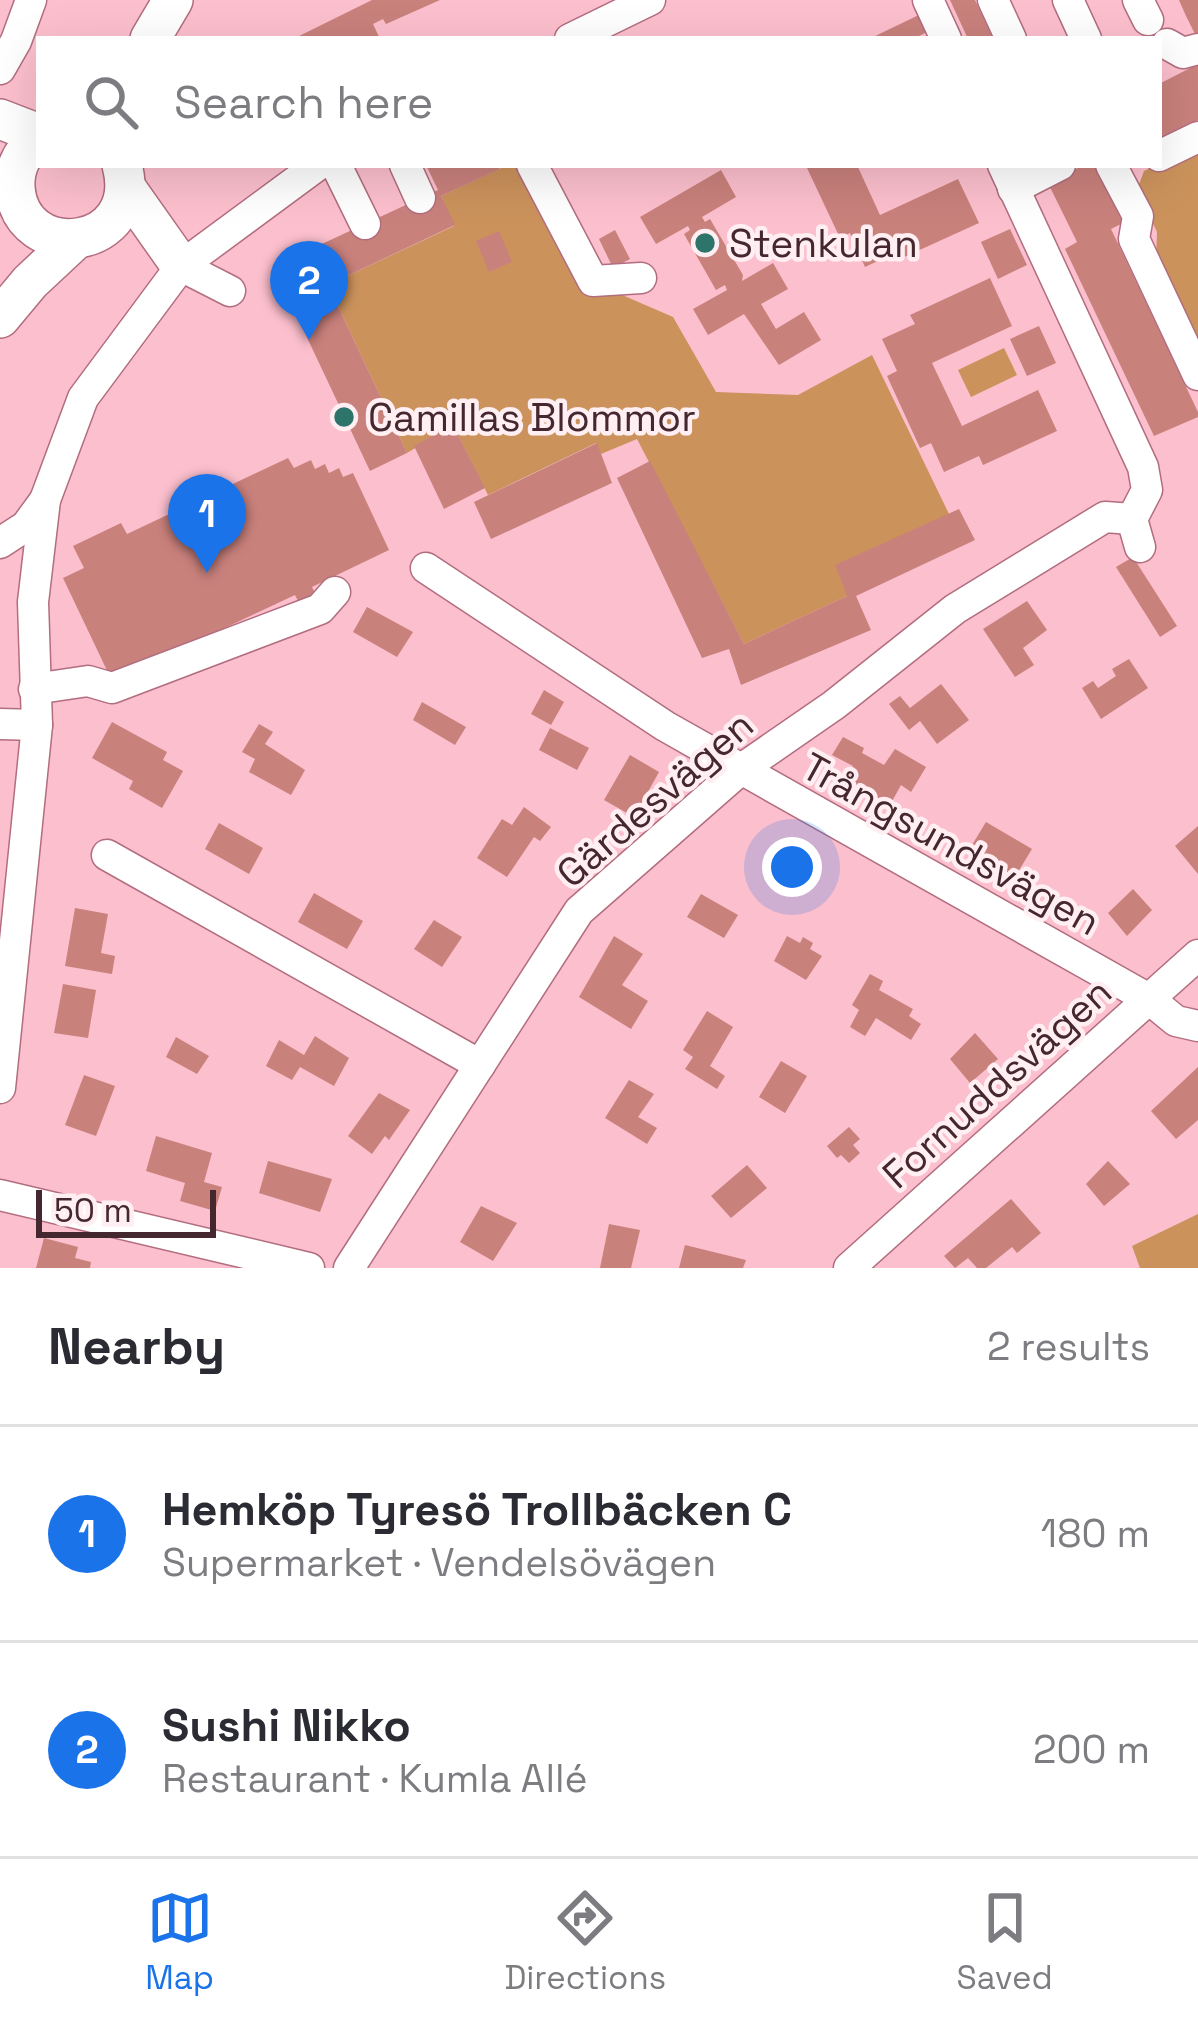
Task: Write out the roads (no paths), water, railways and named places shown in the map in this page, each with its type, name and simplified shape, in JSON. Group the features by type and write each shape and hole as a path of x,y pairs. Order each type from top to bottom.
{"main road":[{"path":"152,36 172,0"},
{"path":"178,36 196,0"},
{"path":"0,119 36,135"},
{"path":"0,241 10,180 21,156 36,139"},
{"path":"128,170 177,260"},
{"path":"0,318 30,282 117,215 128,170"},
{"path":"10,180 21,211 37,229 56,238 85,237 177,260"}],"street":[{"path":"0,69 31,0"},
{"path":"574,29 650,0"},
{"path":"928,0 945,36"},
{"path":"993,0 1010,36"},
{"path":"1068,0 1085,36"},
{"path":"1162,155 1198,137"},
{"path":"0,1088 37,725 33,602 45,500 83,398 177,260 314,168"},
{"path":"337,168 364,224"},
{"path":"406,168 420,198"},
{"path":"534,168 592,281 641,278"},
{"path":"1008,177 1047,168"},
{"path":"1123,169 1138,216 1134,239 1198,375"},
{"name":"Gärdesvägen","path":"349,1268 579,911 740,770 834,705 956,609 1105,517 1136,533 1147,490 1143,467 1008,177"},
{"path":"177,260 230,292"},
{"path":"0,543 26,526 45,500"},
{"name":"Trångsundsvägen","path":"425,568 664,726 1149,999 1176,1021 1198,1026"},
{"path":"34,689 88,681 112,688 320,609 335,592"},
{"path":"0,724 37,725"},
{"path":"107,855 480,1065"},
{"name":"Fornuddsvägen","path":"848,1268 1198,956"},
{"path":"0,1195 309,1268"}],"place":[{"name":"Stenkulan","path":"705,243"},
{"name":"Sushi Nikko","path":"309,340"},
{"name":"Camillas Blommor","path":"344,417"},
{"name":"Hemköp Tyresö Trollbäcken C","path":"207,573"}]}
